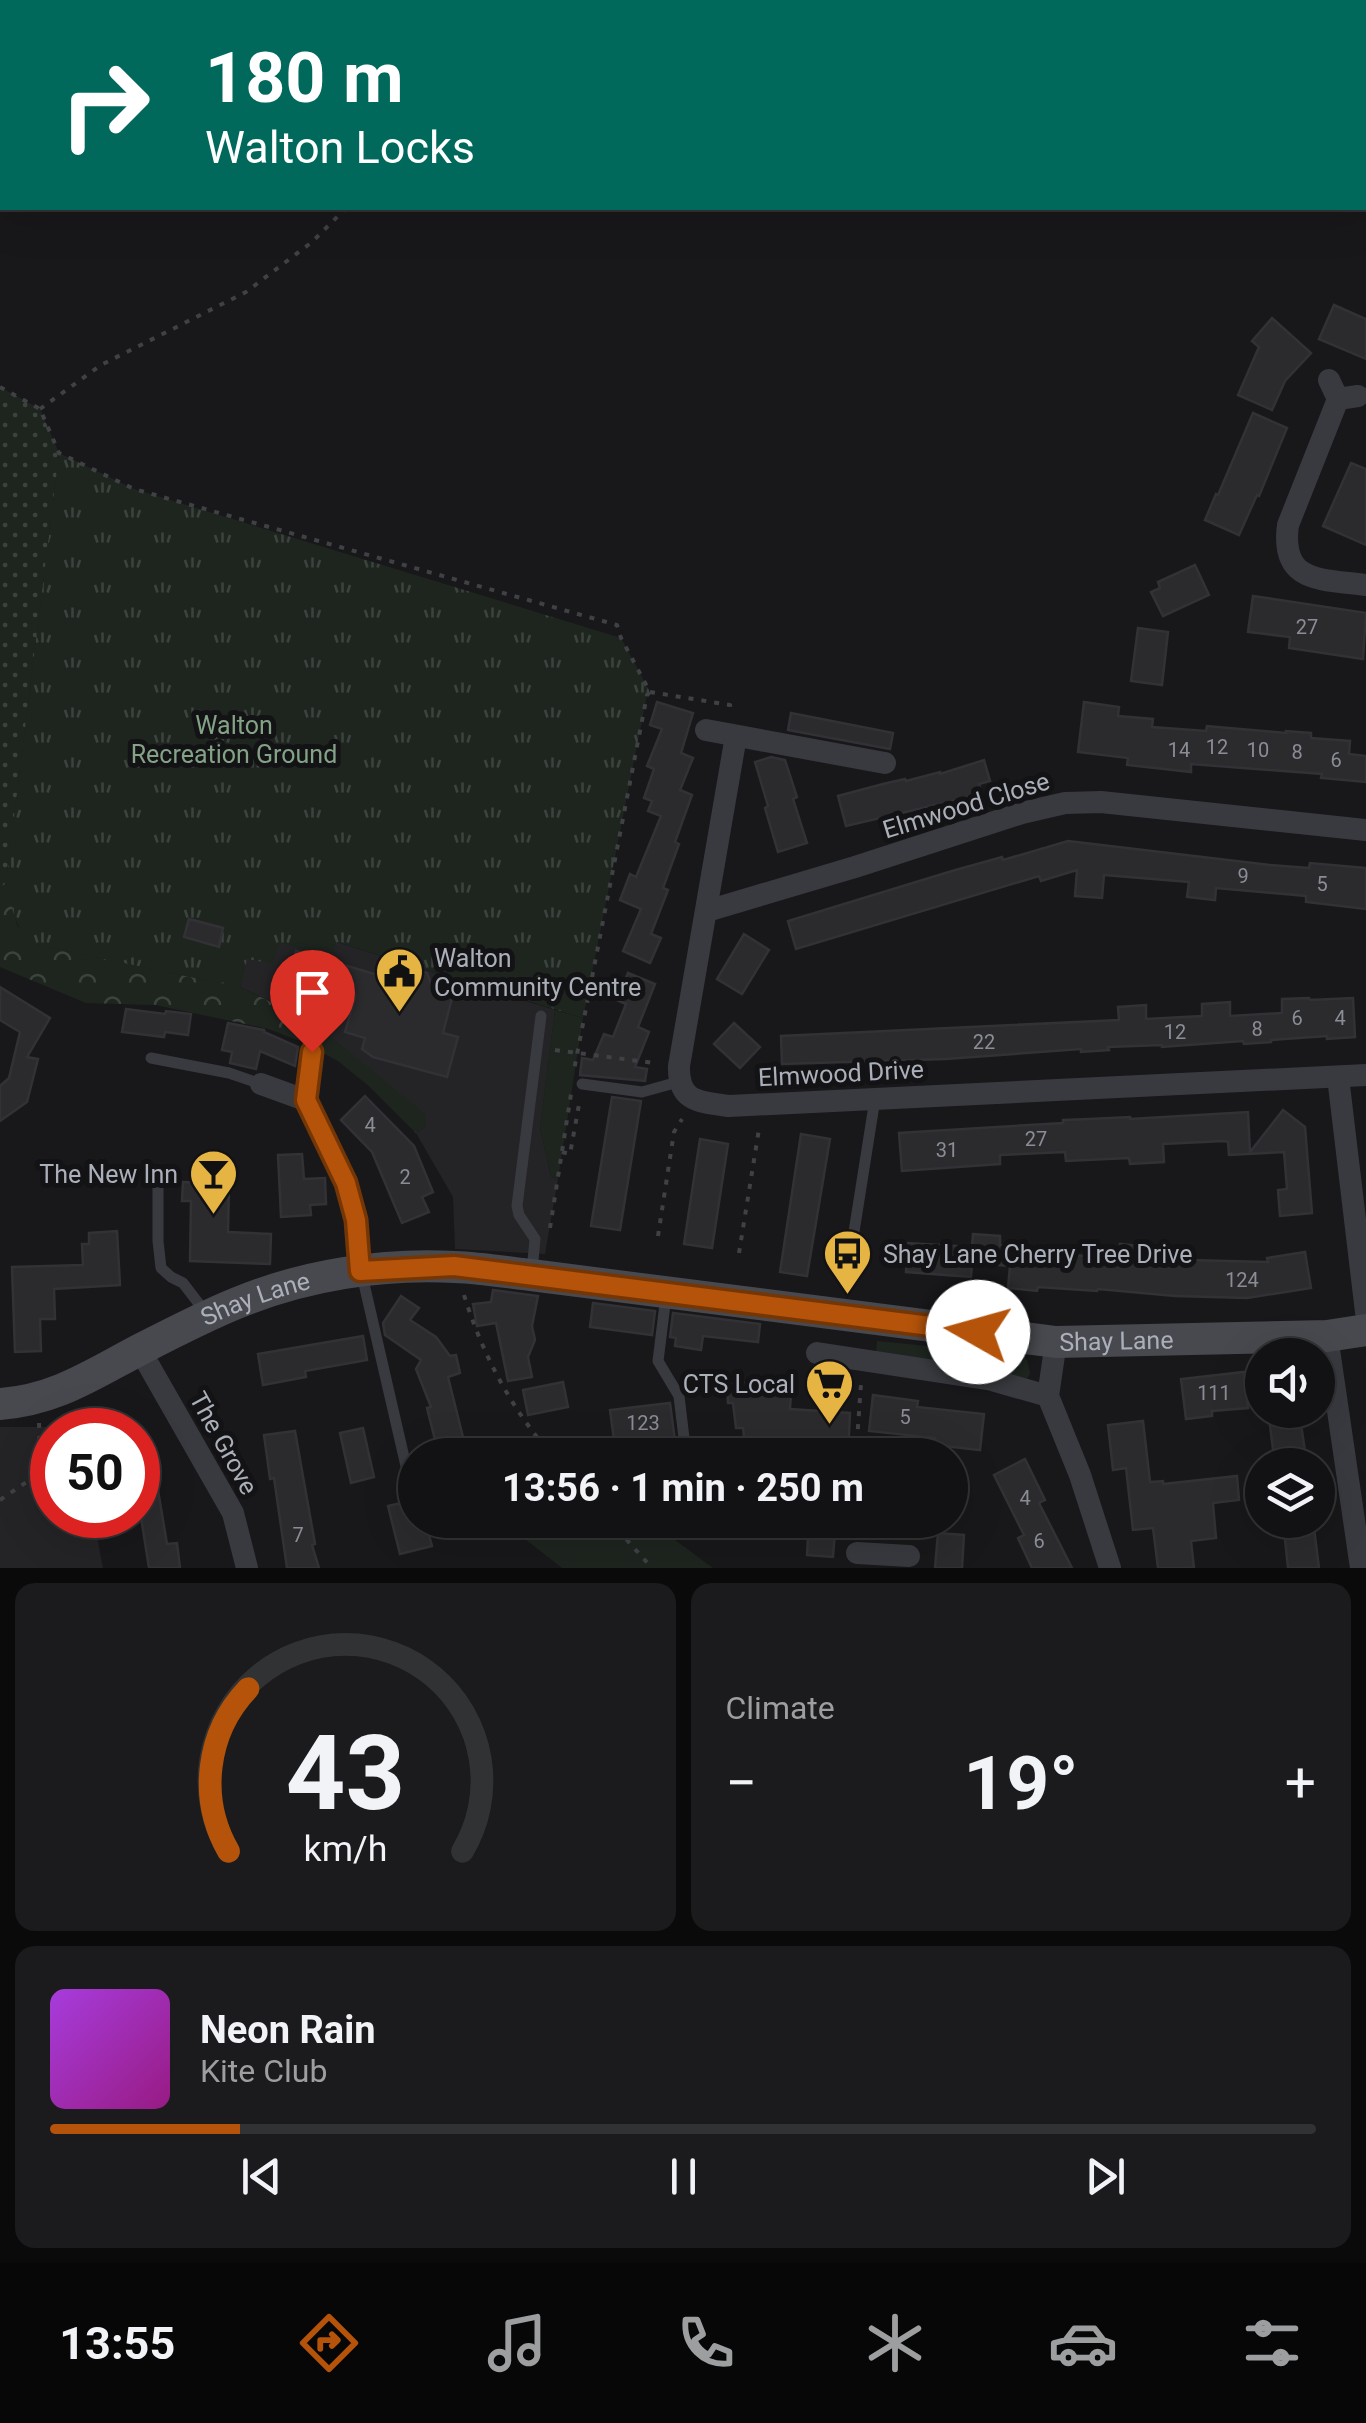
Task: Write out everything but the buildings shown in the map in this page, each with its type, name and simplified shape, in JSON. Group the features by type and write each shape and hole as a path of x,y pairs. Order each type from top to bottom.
{"main road":[{"name":"Shay Lane","path":"0,1404 71,1388 236,1303 282,1287 360,1271 454,1266 1056,1342 1327,1336 1366,1330"}],"street":[{"path":"1342,392 1288,525 1285,545 1298,571 1366,585"},
{"path":"706,730 885,764"},
{"path":"696,1100 682,1089 679,1074 736,736"},
{"name":"Elmwood Close","path":"707,911 1065,803 1100,802 1366,830"},
{"path":"312,1052 306,1100 346,1183 356,1220 360,1271"},
{"name":"Elmwood Drive","path":"696,1100 729,1106 1366,1075"},
{"path":"1338,1077 1366,1312"},
{"path":"261,1084 306,1100"},
{"path":"1327,1336 1361,1568"},
{"path":"1056,1342 1048,1396 1080,1475 1110,1568"},
{"name":"The Grove","path":"140,1350 233,1512 247,1568"},
{"path":"817,1353 988,1379 1048,1396"},
{"path":"873,1559 909,1556"}],"lane":[{"path":"536,1276 535,1239 516,1206 541,1016"},
{"path":"152,1058 229,1072 261,1084"},
{"path":"578,1079 642,1092 679,1074"},
{"path":"853,1238 875,1099"},
{"path":"158,1185 162,1268 183,1283 209,1317"},
{"path":"360,1271 399,1438"},
{"path":"666,1292 658,1362 679,1396 684,1438"}],"path":[{"path":"40,408 101,365 246,292 312,242 344,210"},
{"path":"0,386 40,408 59,452 134,489 617,625 620,638 650,692"},
{"path":"650,692 730,705 736,736"},
{"path":"562,1152 570,1154 577,1053 650,692"},
{"path":"537,1048 679,1074"},
{"path":"536,1276 571,1093"},
{"path":"658,1236 674,1132 696,1100"},
{"path":"738,1253 763,1104"},
{"path":"454,1266 477,1335 537,1438"},
{"path":"856,1438 864,1360"},
{"path":"1,1499 34,1477 40,1454 40,1398"},
{"path":"625,1538 652,1568"}],"shaded area":[{"path":"336,942 555,1010 540,1128 551,1177 558,1179 545,1254 455,1249 453,1197 416,1133 426,1126 290,1010 240,987 247,958 280,943"},
{"path":"0,1427 30,1427 30,1538 97,1538 103,1568 0,1568"}],"green space":[{"path":"0,387 40,409 59,453 6,882 0,890"},
{"name":"Walton Recreation Ground","path":"59,453 134,489 621,638 650,692 583,1018 337,942 331,958 280,943 273,964 247,959 240,987 36,945 29,939 15,917 6,882"},
{"path":"6,882 17,925 36,945 240,987 316,1024 426,1114 426,1126 416,1133 338,1061 269,1029 156,1005 86,1003 0,967 0,890"},
{"path":"555,1010 583,1018 558,1179 551,1177 540,1128"},
{"path":"877,1341 1020,1355 1027,1360 1030,1373 1027,1379 876,1353"},
{"path":"524,1538 672,1538 713,1568 562,1568"}],"place":[{"name":"Walton Community Centre","path":"399,1014"},
{"name":"The New Inn","path":"213,1216"},
{"name":"Shay Lane Cherry Tree Drive","path":"848,1296"},
{"name":"CTS Local","path":"830,1426"}],"route":[{"path":"312,1052 306,1100 346,1183 356,1220 360,1271 454,1266 978,1332"}]}
